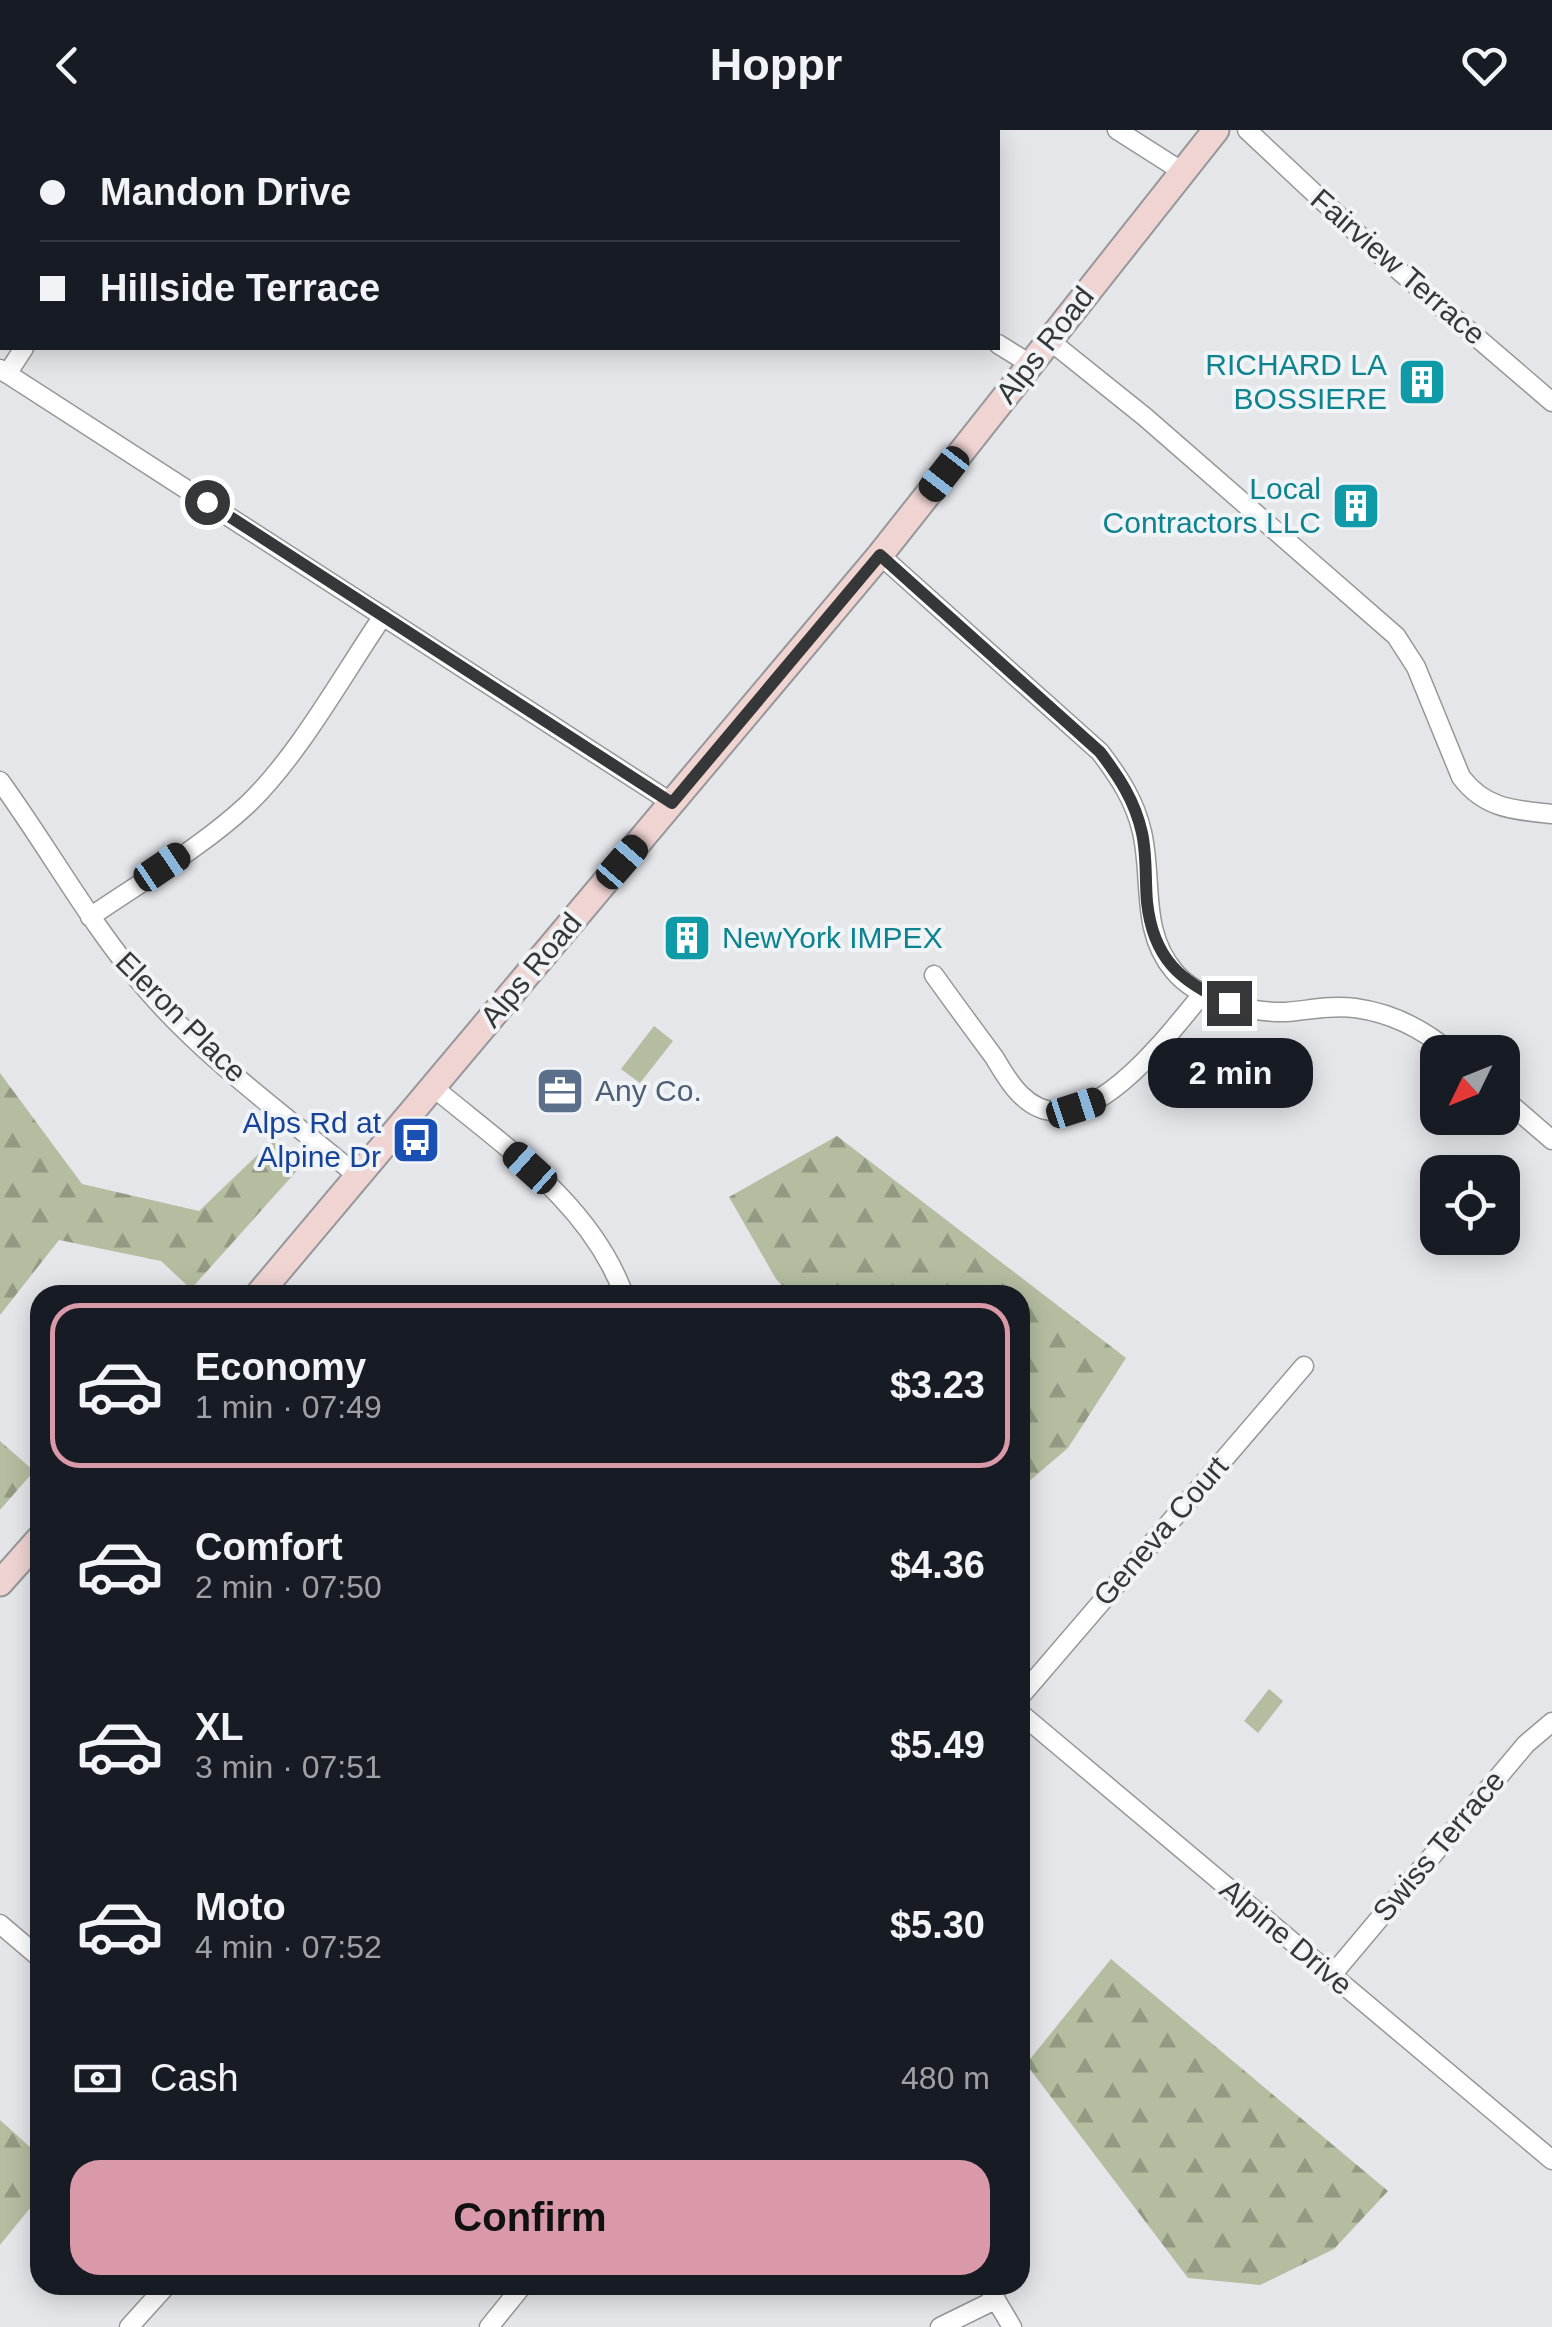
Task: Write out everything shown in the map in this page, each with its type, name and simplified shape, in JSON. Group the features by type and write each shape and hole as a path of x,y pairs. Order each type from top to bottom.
{"main road":[{"name":"Alps Road","path":"267,1285 880,555 1216,130"},
{"path":"0,1583 30,1551"}],"street":[{"path":"1117,130 1183,172"},
{"name":"Fairview Terrace","path":"1247,130 1376,251 1552,402"},
{"path":"1050,340 1145,417 1396,636 1416,666 1461,777 1472,792 1488,804 1508,810 1552,814"},
{"path":"1000,345 1030,364"},
{"path":"22,350 4,371 672,803"},
{"path":"880,555 1100,752 1122,780 1142,832 1152,929 1176,974 1204,992 1256,1010 1352,1007 1382,1013 1426,1035"},
{"path":"90,917 219,829 247,805 296,748 383,616"},
{"name":"Eleron Place","path":"0,781 106,942 177,1022 359,1177"},
{"path":"934,975 1020,1094 1057,1110 1076,1108 1114,1091 1204,992"},
{"path":"433,1087 530,1168 586,1224 605,1251 620,1285"},
{"path":"1520,1113 1552,1140"},
{"name":"Geneva Court","path":"1030,1686 1304,1366"},
{"name":"Alpine Drive","path":"1030,1721 1552,2160"},
{"name":"Swiss Terrace","path":"1332,1975 1526,1744 1552,1722"},
{"path":"0,1924 30,1950"},
{"path":"129,2327 158,2295"},
{"path":"489,2327 515,2295"},
{"path":"940,2327 987,2295"},
{"path":"993,2295 1012,2327"}],"green space":[{"path":"654,1026 673,1041 640,1083 621,1069"},
{"path":"0,1073 82,1184 199,1211 273,1140 302,1165 195,1285 187,1285 161,1261 59,1240 0,1315"},
{"path":"837,1136 1126,1358 1068,1448 1030,1480 1030,1285 782,1285 729,1197"},
{"path":"0,1441 30,1467 30,1476 0,1510"},
{"path":"1269,1689 1283,1701 1258,1733 1244,1721"},
{"path":"1111,1959 1388,2191 1334,2249 1260,2285 1188,2278 1030,2069 1030,2059"},
{"path":"0,2120 30,2147 30,2208 0,2245"}],"place":[{"name":"RICHARD LA BOSSIERE","path":"1422,382"},
{"name":"Local Contractors LLC","path":"1356,506"},
{"name":"NewYork IMPEX","path":"687,938"},
{"name":"Any Co.","path":"560,1091"},
{"name":"Alps Rd at Alpine Dr","path":"416,1140"}],"route":[{"path":"207,502 672,803 880,555 1100,752 1122,780 1142,832 1152,929 1162,953 1176,974 1229,1003"}]}
